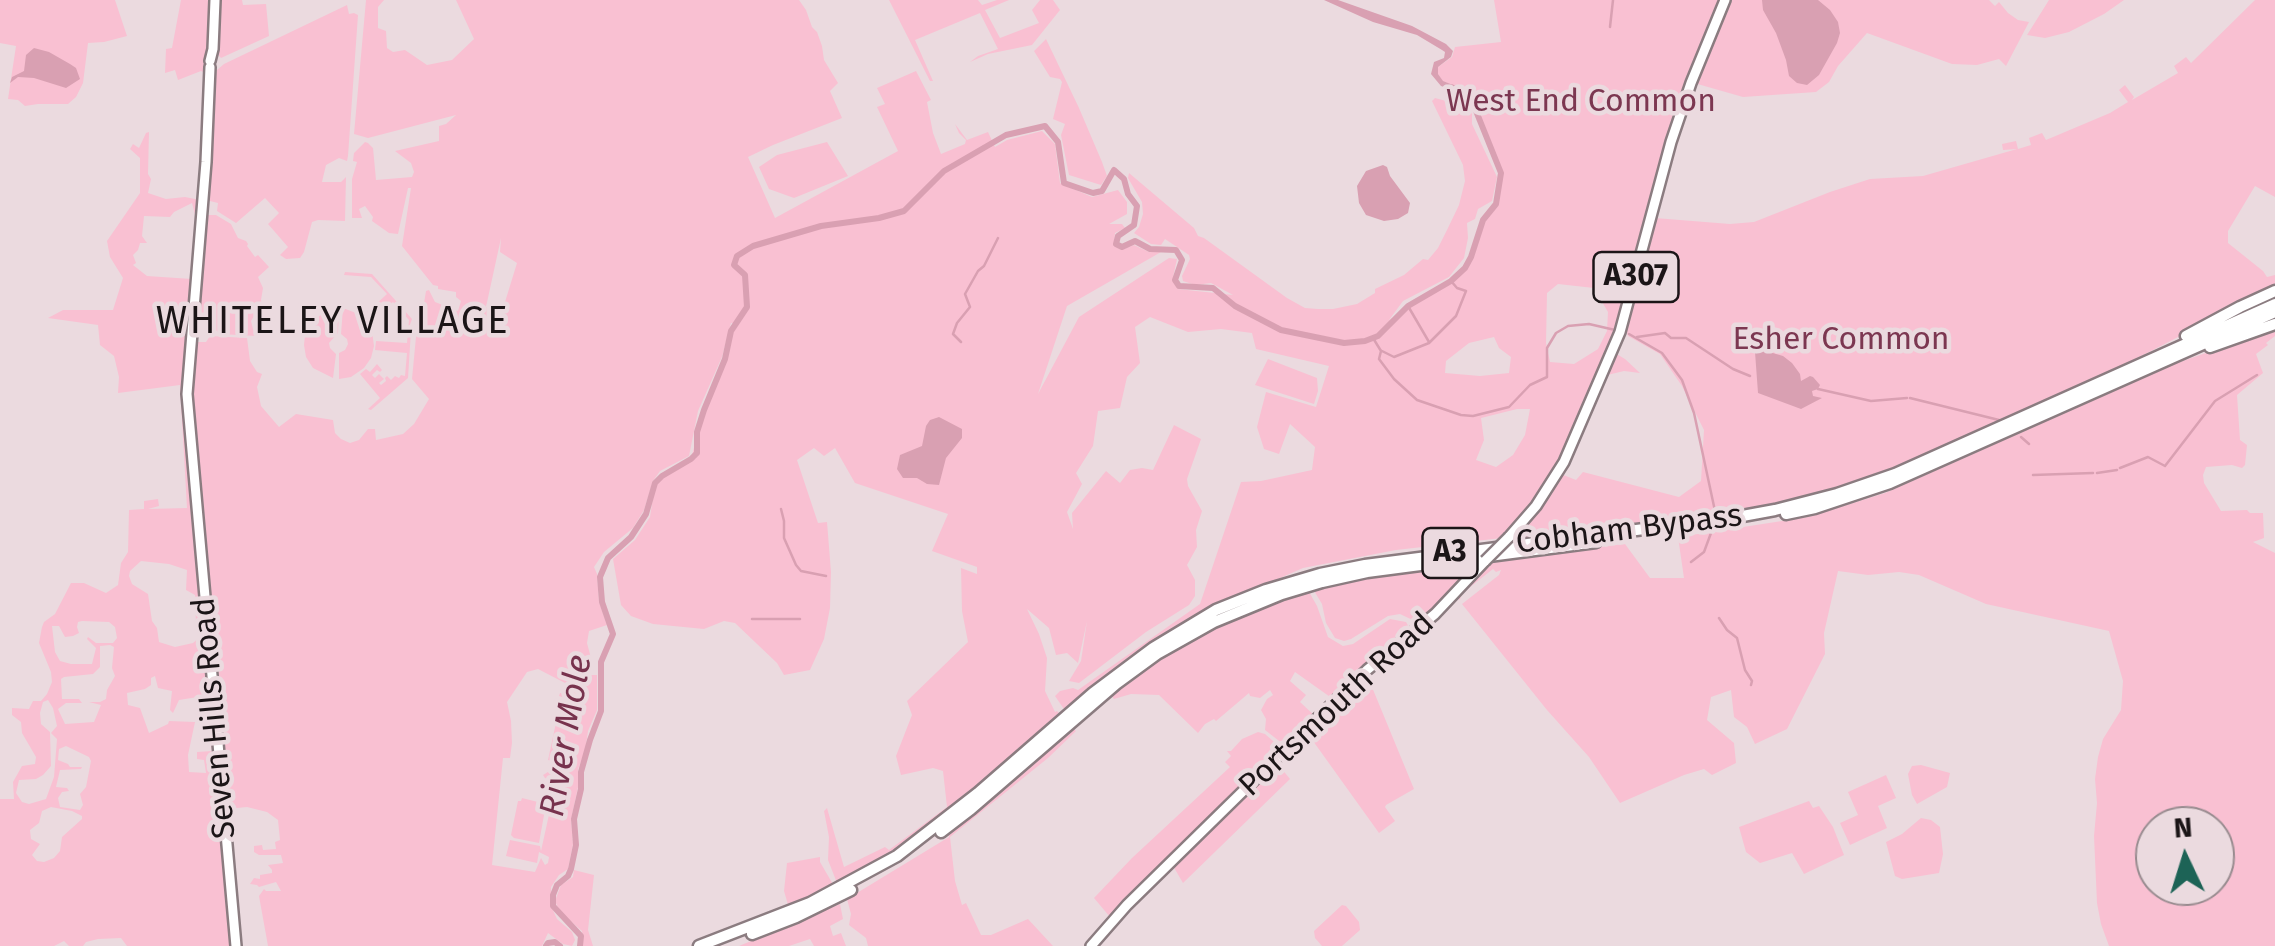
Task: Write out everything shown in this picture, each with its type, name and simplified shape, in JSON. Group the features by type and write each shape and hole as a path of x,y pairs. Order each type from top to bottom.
{"highway":[{"path":"2115,375 2275,290"},
{"name":"Cobham Bypass","path":"698,946 810,903 897,856 978,793 1093,693 1152,648 1216,610 1266,590 1365,565 1720,520 1806,502 1894,474 2115,375 2273,312"},
{"name":"Cobham Bypass","path":"718,946 796,917 909,856 972,809 1157,654 1246,608 1308,586 1367,572 1747,522 1814,508 1890,484 2273,312"}],"main road":[{"name":"Seven Hills Road","path":"215,0 187,394 236,946"},
{"name":"Portsmouth Road","path":"1092,946 1127,905 1341,695 1435,614 1536,506 1564,462 1620,332 1681,112 1725,0"}],"green space":[{"path":"0,0 115,0 127,36 88,43 83,83 68,104 25,106 8,99 16,46 0,43"},
{"path":"181,0 212,0 208,74 201,71 178,80 175,70 165,73 166,49 172,48"},
{"path":"218,0 266,4 269,36 221,58 215,51"},
{"name":"West End Common","path":"366,0 384,0 378,7 378,28 386,31 387,48 393,52 405,50 427,65 452,60 474,39 456,0 799,0 838,83 830,91 842,118 748,157 775,218 898,151 877,107 885,104 877,88 916,71 931,100 927,102 941,154 965,144 955,124 967,140 988,132 995,147 1042,131 1055,144 1060,183 1092,197 1118,190 1127,202 1127,214 1109,224 1122,224 1125,228 1115,233 1114,245 1121,250 1134,245 1149,252 1161,252 1067,306 1038,394 1079,317 1169,258 1177,259 1173,277 1178,289 1233,295 1211,283 1195,285 1183,281 1189,255 1165,239 1161,245 1151,244 1134,233 1143,214 1142,202 1129,173 1194,228 1198,236 1287,298 1305,308 1333,309 1357,304 1423,259 1428,260 1447,230 1465,181 1463,165 1432,101 1458,98 1472,114 1472,124 1497,177 1492,201 1478,209 1475,219 1467,223 1464,258 1449,277 1403,301 1389,320 1456,279 1470,263 1486,219 1498,206 1502,172 1473,99 1442,81 1438,74 1438,67 1452,57 1455,47 1501,42 1494,0 1722,0 1690,68 1619,318 1615,353 1640,373 1624,371 1595,378 1548,482 1502,538 1396,550 1303,568 1198,614 1118,667 1066,712 1055,696 1060,691 1078,690 1200,604 1241,482 1312,470 1315,447 1290,424 1279,454 1264,449 1257,427 1266,392 1316,407 1329,366 1256,349 1252,333 1221,329 1188,332 1150,317 1135,327 1140,363 1127,377 1120,408 1098,411 1093,446 1076,473 1082,484 1067,512 1073,529 1072,513 1106,471 1120,483 1130,470 1153,470 1174,425 1201,439 1187,479 1202,511 1196,530 1197,547 1187,565 1195,580 1195,596 1189,605 1079,683 1069,681 1081,661 1087,621 1078,663 1067,653 1056,655 1049,628 1027,609 1047,658 1045,691 1055,712 1062,716 949,813 837,883 828,860 824,811 827,808 844,867 885,847 889,850 947,807 943,771 933,768 901,775 896,756 912,715 907,701 968,642 962,611 961,568 977,574 977,567 932,551 948,514 855,483 835,448 824,456 814,448 797,460 818,523 827,522 831,572 824,639 810,670 784,675 777,663 735,623 724,621 704,629 653,624 631,616 621,605 613,559 635,540 650,517 655,483 691,459 704,410 736,324 731,323 722,357 698,411 689,456 660,471 633,528 604,552 594,567 607,625 589,631 587,643 591,658 588,675 597,675 597,710 578,769 568,869 551,887 551,906 557,919 572,932 572,946 548,933 542,946 268,946 259,896 264,889 281,891 276,882 259,887 250,884 260,875 272,873 268,865 283,863 281,855 254,852 254,846 276,849 275,842 280,840 278,820 267,812 247,807 227,809 189,390 194,342 206,342 210,336 247,338 250,361 262,374 257,387 261,406 279,427 296,414 333,420 335,433 350,443 359,440 368,429 375,429 376,440 403,434 429,399 412,379 418,316 426,291 435,302 458,311 461,301 456,292 433,285 402,246 411,188 398,234 389,233 372,221 365,206 359,209 362,218 352,218 352,179 357,162 353,161 354,153 365,142 373,148 376,180 412,177 411,163 395,151 439,141 439,126 456,115 368,138 354,134","holes":["501,238 500,252 517,263 501,315 486,307","1558,284 1594,288 1608,312 1607,331 1598,349 1574,364 1550,362 1546,343 1547,293","1494,337 1499,348 1511,357 1509,373 1445,373 1446,361 1469,343","1530,409 1525,435 1513,455 1496,467 1476,460 1484,440 1481,418","538,669 567,684 568,694 559,696 572,700 572,710 565,721 557,718 548,760 552,761 558,735 564,737 557,745 564,749 559,773 551,770 543,775 555,792 541,851 540,846 510,840 506,856 537,863 539,852 549,857 545,865 541,858 535,872 492,865 503,758 510,758 512,743 507,702 527,672"]},
{"path":"889,0 978,0 982,5 1009,0 985,10 1000,38 1039,23 1032,10 1040,0 1053,0 1060,10 1032,45 970,62 998,49 980,13 915,40 930,81"},
{"path":"1729,0 1989,0 1995,6 1999,2 2018,20 2029,22 2006,66 1999,59 1977,65 1952,64 1867,33 1829,82 1816,92 1743,97 1694,83"},
{"path":"2049,0 2124,0 2069,32 2045,38 2027,35"},
{"name":"Esher Common","path":"2255,0 2275,0 2275,197 2255,186 2228,231 2228,243 2267,277 2275,275 2275,287 2089,383 1863,482 1733,513 1509,542 1561,474 1576,480 1583,472 1679,497 1701,481 1704,430 1682,386 1660,354 1628,336 1625,328 1655,218 1754,222 1870,179 1923,176 2017,149 2003,150 2002,144 2016,141 2018,149 2031,145 2029,138 2042,133 2046,140 2128,102 2119,90 2125,85 2134,97 2132,100 2178,73 2174,66 2186,57 2191,63"},
{"path":"347,5 349,14 358,15 348,156 347,161 339,158 326,165 322,182 341,182 346,177 345,221 312,222 300,258 286,259 280,255 288,247 268,224 279,213 265,198 236,223 217,211 218,203 206,200 214,79 224,64"},
{"path":"1046,39 1102,162 1107,176 1101,185 1069,175 1061,135 1065,124 1053,119 1062,82 1050,77 1034,51"},
{"path":"149,132 151,179 148,193 166,199 200,200 196,218 192,203 170,217 144,216 142,236 147,243 140,243 133,255 133,265 147,276 192,279 183,384 235,946 127,946 121,938 98,939 83,946 69,946 64,941 54,946 0,946 0,799 14,799 13,782 22,766 35,764 36,757 22,733 21,722 12,715 12,708 29,709 33,701 41,701 47,694 52,682 39,643 44,622 55,614 71,583 84,583 106,593 118,585 121,563 128,552 129,510 144,509 144,501 158,499 159,506 148,509 187,508 180,385 118,393 114,356 100,345 98,325 48,318 63,310 113,310 123,278 110,257 107,241 140,193 140,158 130,149 133,144 139,148","holes":["141,561 187,570 186,590 195,595 200,637 175,647 159,642 148,594 132,584 130,571","82,621 109,622 115,627 117,638 113,643 96,643 88,637 96,648 92,664 60,661 52,626 59,626 65,637 79,633 77,627","100,646 114,647 115,676 106,699 89,702 101,705 94,722 65,724 58,709 66,703 82,703 79,699 62,699 61,679 93,674 100,667","155,676 158,688 172,691 173,713 179,700 204,696 212,751 197,752 197,759 204,760 206,773 189,772 188,755 195,722 169,721 149,733 140,708 128,705 127,693 151,685","48,700 57,726 51,733 57,739 54,777 46,799 29,804 16,793 19,780 36,779 51,766 50,732 41,724 43,702","66,746 91,761 86,787 80,794 80,810 60,807 58,798 69,791 56,787 60,770 82,767 70,767 58,760 59,749","51,807 82,816 62,837 60,851 44,862 32,855 40,844 31,839 30,830 39,823 42,811"]},
{"path":"827,142 848,176 794,198 769,189 759,167 777,155"},
{"path":"205,215 216,215 231,224 238,238 246,241 255,257 258,255 269,267 258,277 263,288 264,313 251,321 257,336 220,334 196,317"},
{"path":"372,274 412,319 408,378 371,410 368,409 380,398 360,374 366,369 370,372 377,364 382,370 372,375 375,378 379,374 384,379 381,385 387,376 391,380 405,376 407,353 375,350 376,341 407,343 409,320 393,302 369,322 363,316 387,294 371,277 344,275"},
{"path":"343,308 365,320 372,331 374,346 364,368 351,377 339,379 339,353 348,344 341,334"},
{"path":"329,309 339,309 338,333 329,343 336,354 333,378 313,368 304,345 311,322"},
{"path":"2275,329 2275,336 2256,354 2263,373 2237,395 2240,440 2247,445 2245,465 2206,467 2203,475 2221,511 2263,513 2264,538 2253,542 2275,553 2275,946 2109,946 2097,903 2094,836 2098,757 2103,739 2121,710 2123,681 2109,631 1986,604 1919,575 1838,571 1824,633 1825,654 1787,729 1755,744 1747,727 1734,717 1731,690 1711,697 1707,720 1734,743 1736,763 1712,775 1704,769 1684,775 1620,803 1589,757 1462,604 1501,570 1493,569 1461,594 1460,600 1457,597 1495,558 1625,544 1650,578 1684,578 1678,537 1808,517 1885,493 2177,363"},
{"path":"1268,359 1317,378 1314,404 1255,385"},
{"path":"1480,562 1419,623 1400,614 1388,616 1344,641 1335,638 1326,623 1322,604 1313,589 1350,581"},
{"path":"1308,590 1328,637 1343,646 1353,644 1390,619 1406,622 1410,629 1333,699 1295,672 1290,681 1306,695 1300,702 1315,716 1286,743 1265,730 1266,719 1261,710 1273,695 1270,690 1260,698 1249,693 1198,733 1159,695 1131,694 1114,699 1111,695 1168,654 1239,615"},
{"path":"1367,675 1414,789 1386,805 1395,821 1379,833 1308,734"},
{"path":"1071,727 1076,731 1048,758 950,837 962,905 966,903 981,935 991,935 1028,919 1053,946 868,946 866,938 849,925 847,899 949,837"},
{"path":"1258,732 1280,747 1277,763 1290,779 1183,883 1169,859 1110,917 1094,898 1230,767 1225,762 1231,756 1227,751"},
{"path":"1912,766 1950,773 1947,787 1917,804 1908,774"},
{"path":"1886,775 1896,798 1878,806 1887,828 1850,845 1840,823 1858,815 1848,792"},
{"path":"522,798 546,804 539,843 511,835"},
{"path":"1809,801 1813,808 1819,806 1833,827 1844,855 1804,874 1792,853 1760,863 1746,852 1739,827"},
{"path":"1921,818 1940,827 1943,854 1939,873 1902,879 1895,876 1886,842"},
{"path":"820,857 834,886 789,908 784,891 787,863"},
{"path":"574,870 594,875 588,930 593,946 583,946 582,931 560,912 555,901 561,885 573,877"},
{"path":"840,904 843,919 830,926 833,936 841,933 846,946 814,946 810,939 789,946 739,946"},
{"path":"1342,905 1359,922 1360,930 1342,946 1322,946 1314,931"}],"shaded area":[{"path":"1324,0 1338,0 1412,26 1446,44 1453,51 1438,67 1438,74 1443,81 1458,87 1456,91 1441,86 1431,74 1434,62 1444,58 1445,52 1417,35 1373,22"},
{"path":"1762,0 1818,0 1838,22 1837,43 1819,75 1807,85 1789,76"},
{"path":"34,48 76,68 80,79 66,88 34,78 18,77 10,83 12,77 24,71 26,55"},
{"path":"1383,165 1410,203 1408,213 1398,219 1384,221 1366,215 1359,203 1357,186 1366,171"},
{"path":"1759,349 1783,356 1800,374 1801,381 1813,377 1820,385 1812,391 1813,396 1822,398 1801,409 1758,393 1755,352"},
{"path":"939,417 962,429 962,438 946,458 939,485 903,478 897,469 900,455 922,446 926,426"}],"waterway":[{"path":"1610,27 1613,0"},
{"name":"River Mole","path":"580,946 581,936 553,906 553,895 571,869 581,772 601,711 601,662 613,634 602,602 600,577 608,558 631,537 646,514 655,483 697,453 697,432 725,359 731,331 747,307 745,275 734,265 737,256 753,246 821,226 904,211 944,171 1006,135 1045,126 1058,142 1064,183 1093,193 1102,191 1114,170 1124,179 1137,206 1134,225 1118,236 1116,244 1122,247 1135,241 1150,249 1176,250 1182,260 1175,280 1179,286 1213,288 1235,306 1281,330 1344,343 1365,341 1378,336 1408,306 1451,281 1465,268 1483,220 1496,204 1501,173 1472,101 1451,87"},
{"path":"961,342 953,334 970,307 965,294 998,238"},
{"path":"1382,351 1394,357 1429,343 1456,316 1466,291 1451,281"},
{"path":"1408,306 1429,342"},
{"path":"1373,338 1381,351 1379,359 1417,400 1473,416 1509,407 1530,385 1547,377 1547,348 1556,333 1568,326 1589,324 1615,330"},
{"path":"1637,337 1665,333 1671,338 1686,338 1750,376"},
{"path":"1629,334 1662,353 1682,380 1694,413 1715,511"},
{"path":"2120,468 2148,457 2165,466 2215,401 2257,375"},
{"path":"1818,389 1871,401 1907,398"},
{"path":"1910,398 1999,420"},
{"path":"2021,437 2029,444"},
{"path":"2097,473 2117,470"},
{"path":"2033,475 2093,473"},
{"path":"781,509 784,538 796,565 801,571 826,576"},
{"path":"1691,562 1704,552 1711,533"},
{"path":"1719,618 1737,638 1751,685"},
{"path":"752,619 800,619"},
{"name":"River Mole","path":"546,946 555,942 560,946"}],"district":[{"name":"WHITELEY VILLAGE","path":"333,322"}]}
